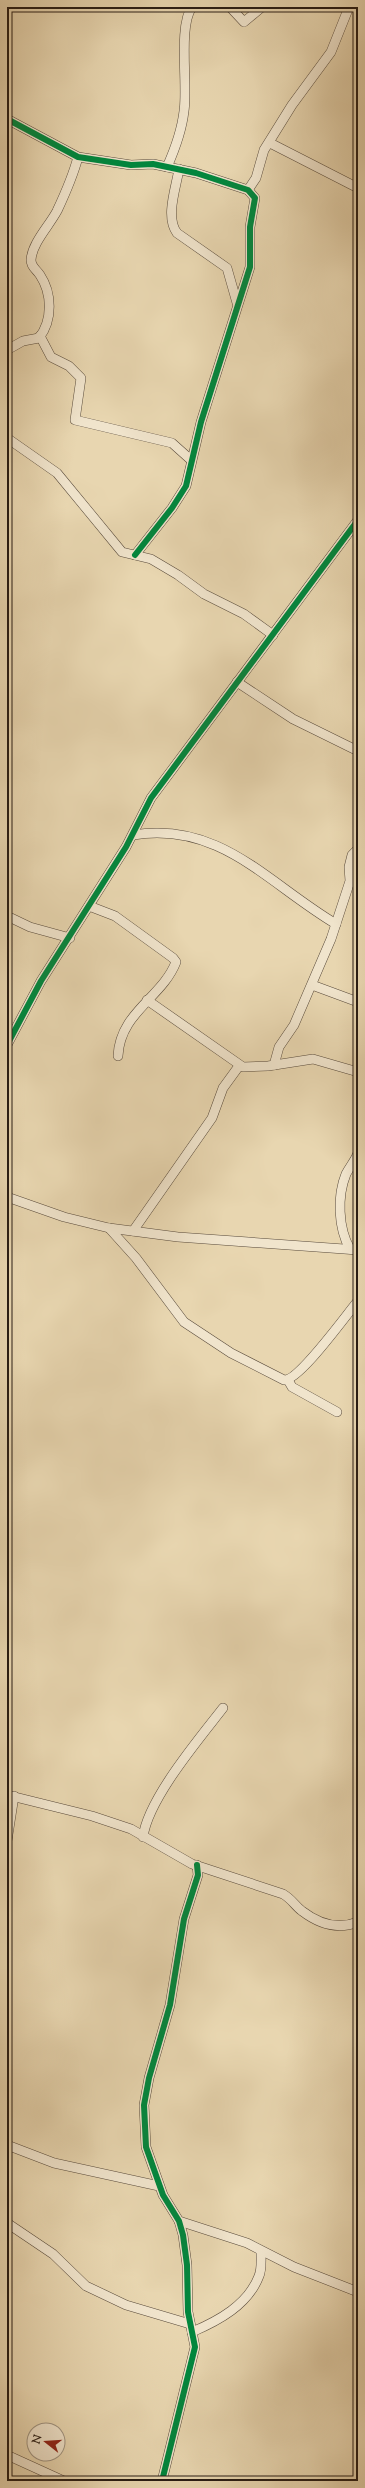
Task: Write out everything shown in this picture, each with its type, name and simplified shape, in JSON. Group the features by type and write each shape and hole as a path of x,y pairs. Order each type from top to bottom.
{"street":[{"path":"167,167 184,110 185,38 187,18 192,7"},
{"path":"230,7 244,22 262,7"},
{"path":"248,190 256,178 263,152 270,143 292,105 331,52 349,7"},
{"path":"7,119 78,157 124,165 178,169 248,190 256,201 250,227 251,259 248,275 237,303 191,460 188,480 182,494 136,555"},
{"path":"270,143 358,188"},
{"path":"7,350 23,341 35,339 40,336 48,316 50,298 39,275 31,265 31,259 33,251 57,210 78,157"},
{"path":"178,169 172,210 172,226 177,233 227,268 237,303"},
{"path":"40,336 51,357 69,366 81,378 75,420 172,443 191,460"},
{"path":"7,438 39,458 63,479 118,549 127,554 150,559 178,575 204,594 247,616 273,635"},
{"path":"7,1045 41,981 70,938 132,834 158,787 358,520"},
{"path":"237,682 293,719 358,751"},
{"path":"132,834 153,831 203,838 254,867 336,924"},
{"path":"274,1065 279,1047 290,1031 312,984 336,924 350,881 349,867 352,855 358,849"},
{"path":"89,906 115,916 175,959 175,965 170,974 147,1000 123,1032 118,1056"},
{"path":"7,916 30,927 70,938"},
{"path":"312,984 358,1002"},
{"path":"147,1000 239,1066 252,1068 319,1059 358,1072"},
{"path":"132,1231 212,1118 223,1088 239,1066"},
{"path":"354,1249 346,1242 339,1200 346,1174 358,1153"},
{"path":"7,1197 64,1217 109,1228 178,1237 354,1249"},
{"path":"109,1228 136,1258 184,1322 255,1367 272,1376 288,1380 292,1387 337,1412"},
{"path":"288,1380 306,1365 358,1301"},
{"path":"143,1837 148,1817 186,1754 223,1708"},
{"path":"7,1841 11,1795 92,1816 131,1829 143,1837 197,1865 283,1894 293,1900 302,1911 331,1926 340,1927 358,1922"},
{"path":"162,2481 195,2353 191,2328 187,2265 179,2221 159,2186 146,2147 144,2118 146,2092 170,2005 184,1919 198,1875 197,1865"},
{"path":"7,2145 54,2163 159,2186"},
{"path":"179,2221 232,2237 294,2267 358,2292"},
{"path":"7,2223 53,2254 86,2286 126,2305 191,2328 223,2317 246,2296 259,2276 261,2252"},
{"path":"7,2455 64,2481"}],"cycle path":[{"path":"7,119 78,157 131,165 153,164 196,173 248,190 255,198 250,227 250,267 201,422 186,486 172,508 135,555"},
{"path":"7,1045 41,981 126,847 151,798 358,520"},
{"path":"162,2481 195,2347 188,2312 187,2265 183,2235 179,2221 163,2195 146,2147 144,2105 149,2078 170,2005 184,1919 198,1875 197,1865"}]}
